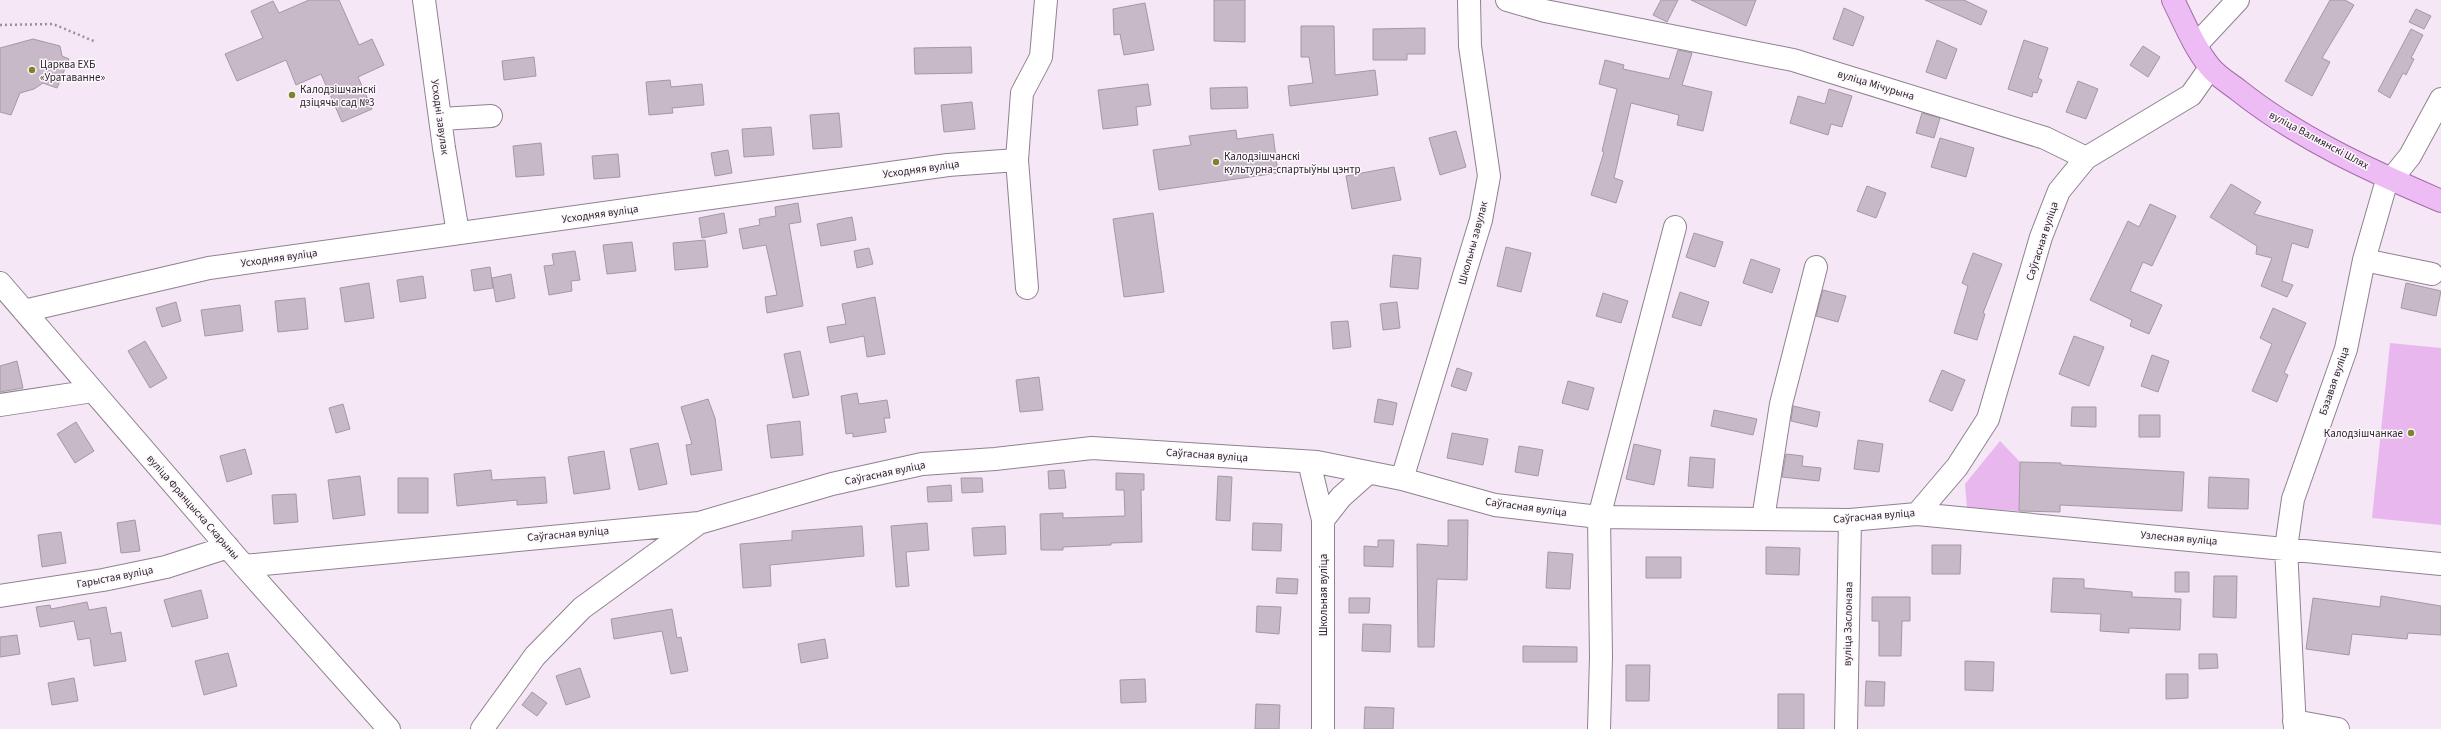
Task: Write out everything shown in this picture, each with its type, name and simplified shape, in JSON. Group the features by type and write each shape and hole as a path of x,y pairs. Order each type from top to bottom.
{"main road":[{"name":"вуліца Валмянскі Шлях","path":"2173,0 2196,45 2210,68 2268,113 2392,180 2441,201"}],"street":[{"name":"Усходні завулак","path":"424,0 458,234"},
{"path":"1027,288 1017,160 1022,93 1041,57 1046,0"},
{"name":"Школьны завулак","path":"1402,479 1481,220 1489,176 1470,46 1469,0"},
{"name":"вуліца Мічурына","path":"1507,0 1545,12 1793,60 2046,138 2086,158"},
{"path":"2196,45 2238,0"},
{"path":"2086,158 2191,95 2210,68"},
{"name":"Бэзавая вуліца","path":"2294,725 2286,548 2293,499 2346,349 2364,260 2385,187 2410,156 2441,99"},
{"path":"441,119 491,116"},
{"name":"Саўгасная вуліца","path":"244,566 699,523 832,484 922,464 995,459 1092,448 1309,462 1402,479 1495,505 1599,517 1850,520 1918,514 1957,467 1988,419 2041,237 2059,191 2086,158"},
{"name":"Усходняя вуліца","path":"24,311 209,268 948,164 1017,160"},
{"path":"1599,729 1601,657 1599,517 1675,227"},
{"path":"2364,260 2432,274"},
{"path":"1763,519 1781,404 1816,267"},
{"name":"вуліца Францыска Скарыны","path":"0,283 244,566 389,729"},
{"path":"0,405 92,391"},
{"name":"Школьная вуліца","path":"1309,462 1323,520 1322,729"},
{"path":"1323,520 1341,497 1368,473"},
{"name":"Узлесная вуліца","path":"1918,514 2441,564"},
{"name":"вуліца Заслонава","path":"1846,729 1850,520"},
{"path":"482,729 535,656 582,608 675,538 699,523"},
{"name":"Гарыстая вуліца","path":"0,596 117,577 166,566 228,547"},
{"path":"2294,725 2338,729"}],"path":[{"path":"0,25 53,24 96,42"}],"shaded area":[{"name":"Калодзішчанкае","path":"2390,343 2441,348 2441,525 2372,518"},
{"path":"2000,441 2020,462 2019,511 1967,508 1965,484"}],"building":[{"path":"309,0 339,0 359,45 372,39 384,65 358,77 372,109 342,122 321,74 296,85 286,60 237,81 225,54 263,38 251,11 273,1 279,13"},
{"path":"1214,0 1245,0 1245,42 1214,41"},
{"path":"1661,0 1678,0 1667,22 1653,15"},
{"path":"1691,0 1756,0 1746,26"},
{"path":"1925,0 1964,0 1987,11 1981,25"},
{"path":"2330,0 2345,0 2354,5 2322,58 2330,62 2312,96 2285,81"},
{"path":"1145,3 1154,50 1124,55 1120,34 1114,35 1113,9"},
{"path":"1844,8 1864,17 1853,46 1833,39"},
{"path":"2416,9 2431,16 2424,29 2409,22"},
{"path":"1301,26 1334,26 1335,75 1375,70 1378,95 1290,106 1288,86 1313,83 1309,57 1301,57"},
{"path":"1425,28 1425,54 1407,54 1407,60 1373,60 1373,29"},
{"path":"2411,29 2423,35 2411,58 2414,59 2406,75 2403,73 2390,98 2378,91"},
{"name":"Царква ЕХБ «Уратаванне»","path":"33,39 60,46 62,56 69,59 57,88 43,83 34,89 20,93 11,115 0,112 0,48"},
{"path":"1937,40 1957,49 1946,79 1926,72"},
{"path":"2024,40 2048,48 2038,78 2042,80 2037,93 2033,92 2032,97 2008,89"},
{"path":"2143,46 2160,57 2148,77 2130,65"},
{"path":"971,47 972,73 915,74 914,48"},
{"path":"1678,50 1692,53 1682,85 1712,92 1703,131 1677,125 1679,115 1631,103 1614,178 1623,181 1616,203 1591,195 1604,152 1602,151 1617,89 1599,84 1605,60 1624,65 1623,69 1669,79"},
{"path":"534,57 536,76 504,80 502,61"},
{"path":"670,80 671,87 702,84 704,105 672,108 673,113 649,115 646,82"},
{"path":"2078,81 2098,89 2086,119 2066,112"},
{"path":"1148,84 1151,105 1136,107 1138,125 1103,129 1098,90"},
{"path":"1247,87 1248,108 1211,109 1210,88"},
{"path":"1829,89 1852,96 1842,127 1831,124 1828,135 1790,123 1798,96 1825,104"},
{"path":"972,102 975,129 944,132 941,105"},
{"path":"839,113 842,147 813,149 810,115"},
{"path":"1922,113 1940,118 1934,138 1916,133"},
{"path":"771,127 774,155 744,157 742,129"},
{"name":"Калодзішчанскі культурна-спартыўны цэнтр","path":"1236,130 1237,139 1273,134 1278,173 1159,190 1153,150 1191,145 1189,136"},
{"path":"1456,131 1466,167 1440,175 1429,138"},
{"path":"1940,138 1974,148 1966,177 1931,167"},
{"path":"541,143 544,175 516,177 513,146"},
{"path":"728,150 732,173 715,176 711,153"},
{"path":"618,154 620,177 594,179 592,156"},
{"path":"1394,167 1401,200 1352,209 1346,176"},
{"path":"2231,184 2261,202 2254,214 2313,230 2308,248 2292,243 2282,281 2293,285 2287,297 2261,286 2272,258 2256,254 2257,246 2210,217"},
{"path":"1867,186 1886,193 1876,218 1857,211"},
{"path":"798,203 801,222 789,224 803,306 767,313 765,297 777,295 766,245 743,249 739,229 760,225 759,219 776,216 775,207"},
{"path":"2150,204 2176,216 2152,266 2143,262 2130,291 2162,305 2149,334 2130,326 2132,320 2090,300 2128,221 2139,227"},
{"path":"724,213 727,233 702,238 699,218"},
{"path":"1153,213 1164,292 1124,297 1113,219"},
{"path":"852,217 856,240 821,246 817,224"},
{"path":"1694,233 1723,242 1715,267 1686,257"},
{"path":"705,240 708,267 675,270 673,243"},
{"path":"632,242 636,271 607,274 603,245"},
{"path":"1506,247 1531,253 1521,292 1497,286"},
{"path":"869,248 873,264 857,268 854,251"},
{"path":"575,251 580,280 571,281 572,291 549,295 544,266 554,265 552,254"},
{"path":"1973,253 2002,264 1983,313 1985,314 1977,340 1954,333 1968,286 1962,283"},
{"path":"1393,255 1421,258 1418,289 1390,287"},
{"path":"1751,259 1780,269 1772,293 1743,283"},
{"path":"490,267 493,288 474,291 471,270"},
{"path":"511,274 515,298 496,302 492,278"},
{"path":"423,276 426,298 400,302 397,280"},
{"path":"369,283 374,318 345,322 340,288"},
{"path":"2406,283 2441,291 2436,316 2401,308"},
{"path":"1823,290 1846,296 1838,322 1816,316"},
{"path":"1680,292 1709,302 1701,326 1672,317"},
{"path":"1603,293 1628,301 1621,323 1596,316"},
{"path":"875,297 885,354 867,357 864,336 830,343 827,327 846,324 842,304"},
{"path":"305,298 308,329 278,332 275,301"},
{"path":"176,302 181,321 162,327 156,308"},
{"path":"1397,302 1400,328 1383,330 1380,304"},
{"path":"240,305 243,331 205,336 201,310"},
{"path":"2273,308 2306,323 2284,373 2288,375 2277,402 2252,391 2272,344 2260,338"},
{"path":"1348,321 1351,347 1333,349 1331,322"},
{"path":"2074,336 2104,347 2089,386 2059,374"},
{"path":"145,341 167,378 150,388 128,351"},
{"path":"800,351 809,395 793,398 784,354"},
{"path":"2152,355 2169,361 2158,392 2141,386"},
{"path":"17,361 23,388 0,392 0,366"},
{"path":"1457,368 1472,373 1466,391 1451,386"},
{"path":"1942,370 1965,380 1952,411 1929,401"},
{"path":"1039,377 1043,410 1020,412 1016,380"},
{"path":"1568,381 1594,388 1588,410 1562,403"},
{"path":"857,393 859,404 887,400 890,418 884,418 886,432 853,437 853,433 846,434 841,396"},
{"path":"708,399 715,418 722,470 691,475 686,445 692,444 681,407"},
{"path":"1378,399 1397,403 1393,425 1374,422"},
{"path":"343,404 350,429 336,433 329,408"},
{"path":"1793,406 1820,412 1817,427 1791,421"},
{"path":"2072,407 2096,407 2096,427 2071,426"},
{"path":"1714,410 1757,419 1753,435 1711,426"},
{"path":"2139,415 2160,415 2160,437 2139,437"},
{"path":"800,421 803,455 771,458 767,425"},
{"path":"76,422 94,451 75,463 57,434"},
{"path":"1452,433 1488,439 1483,465 1447,458"},
{"path":"1858,440 1883,444 1879,472 1854,469"},
{"path":"658,443 667,484 639,490 630,449"},
{"path":"1634,444 1661,450 1654,485 1626,479"},
{"path":"1519,446 1543,450 1538,476 1515,472"},
{"path":"245,449 252,474 227,482 220,456"},
{"path":"604,451 610,489 574,494 568,457"},
{"path":"1786,454 1803,456 1802,466 1821,468 1819,481 1782,477"},
{"path":"1690,457 1715,459 1713,488 1688,486"},
{"path":"2020,462 2061,463 2061,465 2184,472 2182,511 2060,505 2060,512 2019,511"},
{"path":"491,470 492,480 545,477 547,503 517,505 517,500 457,506 454,474"},
{"path":"1064,470 1066,488 1049,489 1048,471"},
{"path":"1116,473 1144,474 1144,490 1141,490 1142,542 1063,547 1063,550 1041,550 1040,514 1063,513 1063,518 1125,516 1124,490 1116,490"},
{"path":"360,476 365,515 333,519 328,480"},
{"path":"1218,476 1232,477 1230,521 1216,520"},
{"path":"2209,477 2249,479 2248,509 2208,508"},
{"path":"398,478 428,478 428,513 398,513"},
{"path":"961,478 982,478 983,492 962,493"},
{"path":"951,485 952,501 928,502 927,487"},
{"path":"296,494 298,522 274,524 272,495"},
{"path":"135,520 140,551 121,553 117,523"},
{"path":"1448,520 1468,520 1467,580 1437,579 1434,647 1418,647 1417,544 1448,546"},
{"path":"927,523 929,550 906,552 909,586 896,587 891,526"},
{"path":"1253,523 1282,524 1281,551 1252,550"},
{"path":"862,526 864,556 770,565 771,586 743,588 740,544 792,540 792,531"},
{"path":"1005,526 1006,554 974,556 972,528"},
{"path":"61,532 66,563 42,567 38,535"},
{"path":"1378,540 1394,540 1393,567 1364,566 1364,546 1378,547"},
{"path":"1932,545 1961,545 1960,574 1932,574"},
{"path":"1766,547 1800,548 1799,575 1766,574"},
{"path":"1548,552 1573,554 1570,589 1546,588"},
{"path":"1646,557 1681,557 1681,578 1646,578"},
{"path":"2175,572 2189,572 2189,592 2175,592"},
{"path":"2214,576 2237,576 2236,618 2213,617"},
{"path":"1277,578 1298,579 1297,594 1276,593"},
{"path":"2053,578 2084,579 2084,588 2132,592 2132,597 2181,599 2180,630 2129,628 2129,633 2100,631 2101,614 2051,612"},
{"path":"201,590 208,618 172,627 164,600"},
{"path":"2381,596 2441,606 2441,635 2408,633 2407,639 2352,634 2349,655 2306,649 2313,598 2380,607"},
{"path":"1872,597 1910,597 1910,621 1902,621 1901,656 1879,656 1879,621 1872,621"},
{"path":"1349,598 1370,598 1369,613 1349,613"},
{"path":"87,602 89,610 106,607 111,634 121,632 126,661 94,666 90,638 78,640 74,621 40,627 36,607 50,605 51,609"},
{"path":"1257,606 1281,607 1279,634 1256,632"},
{"path":"672,609 677,638 681,637 688,671 671,674 662,631 614,639 611,619"},
{"path":"1363,624 1391,625 1390,652 1362,651"},
{"path":"17,635 20,654 0,657 0,637"},
{"path":"825,639 828,658 801,663 798,644"},
{"path":"1523,646 1577,647 1577,662 1523,662"},
{"path":"228,653 237,686 204,695 195,661"},
{"path":"2199,654 2217,654 2218,668 2199,669"},
{"path":"1965,661 1994,662 1993,691 1965,690"},
{"path":"1626,665 1650,665 1649,701 1626,701"},
{"path":"580,668 590,697 566,705 556,676"},
{"path":"2166,674 2188,674 2188,698 2166,699"},
{"path":"74,678 78,701 52,705 48,683"},
{"path":"1145,679 1146,702 1121,703 1120,680"},
{"path":"1866,681 1885,682 1884,706 1865,706"},
{"path":"532,692 547,703 537,716 522,705"},
{"path":"1778,694 1804,694 1804,729 1778,729"},
{"path":"1256,704 1280,705 1279,729 1255,729"},
{"path":"1365,707 1394,708 1393,729 1364,729"}],"place":[{"name":"Царква ЕХБ «Уратаванне»","path":"32,70"},
{"name":"Калодзішчанскі дзіцячы сад №3","path":"292,95"},
{"name":"Калодзішчанскі культурна-спартыўны цэнтр","path":"1216,162"},
{"name":"Калодзішчанкае","path":"2411,433"}]}
